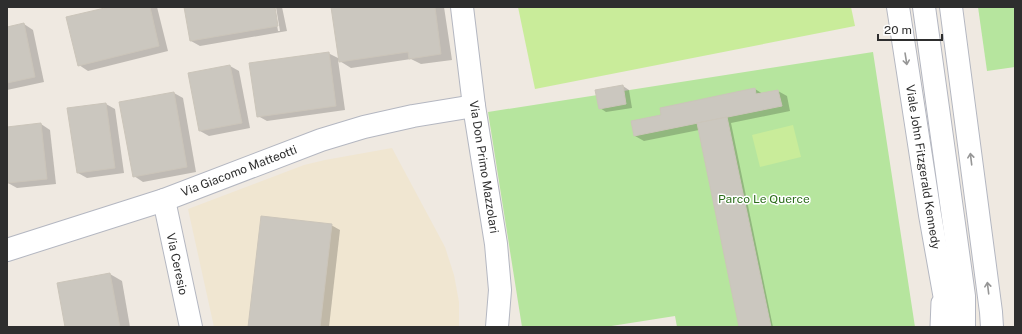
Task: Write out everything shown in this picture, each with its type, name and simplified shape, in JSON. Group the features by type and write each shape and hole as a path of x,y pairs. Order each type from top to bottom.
{"street":[{"name":"Via Don Primo Mazzolari","path":"462,7 474,106 496,244 500,290 497,327"},
{"name":"Viale John Fitzgerald Kennedy","path":"898,7 950,327"},
{"name":"Viale John Fitzgerald Kennedy","path":"924,7 964,296 964,327"},
{"path":"951,7 992,327"},
{"name":"Via Giacomo Matteotti","path":"7,250 164,200 321,140 364,127 413,116 474,106"},
{"name":"Via Ceresio","path":"164,200 191,327"},
{"name":"Viale John Fitzgerald Kennedy","path":"964,296 975,327"}],"lane":[{"path":"938,260 938,327"}],"shaded area":[{"path":"392,148 445,247 454,275 459,302 459,327 214,327 188,209 304,165"}],"green space":[{"path":"518,7 851,7 855,26 535,89"},
{"path":"978,7 1015,7 1015,67 987,71"},
{"name":"Parco Le Querce","path":"873,52 915,327 677,327 675,316 605,327 522,327 488,112"},
{"path":"793,125 801,157 760,167 752,135"}],"building":[{"path":"109,7 150,7 159,46 78,66 66,17"},
{"path":"184,7 275,7 278,26 190,41"},
{"path":"331,7 435,7 441,54 409,59 408,52 339,62"},
{"path":"24,23 35,77 7,83 7,27"},
{"path":"329,52 336,106 257,117 249,63"},
{"path":"230,65 242,123 199,131 188,73"},
{"path":"623,85 626,104 599,109 595,90"},
{"path":"755,88 756,94 778,90 782,106 634,136 631,121 661,115 660,108"},
{"path":"174,92 187,167 133,177 119,102"},
{"path":"106,103 115,168 77,173 67,108"},
{"path":"727,117 771,327 739,327 697,123"},
{"path":"41,123 47,179 7,183 7,127"},
{"path":"261,216 332,224 320,327 248,327"},
{"path":"110,273 120,327 65,327 57,283"}]}
